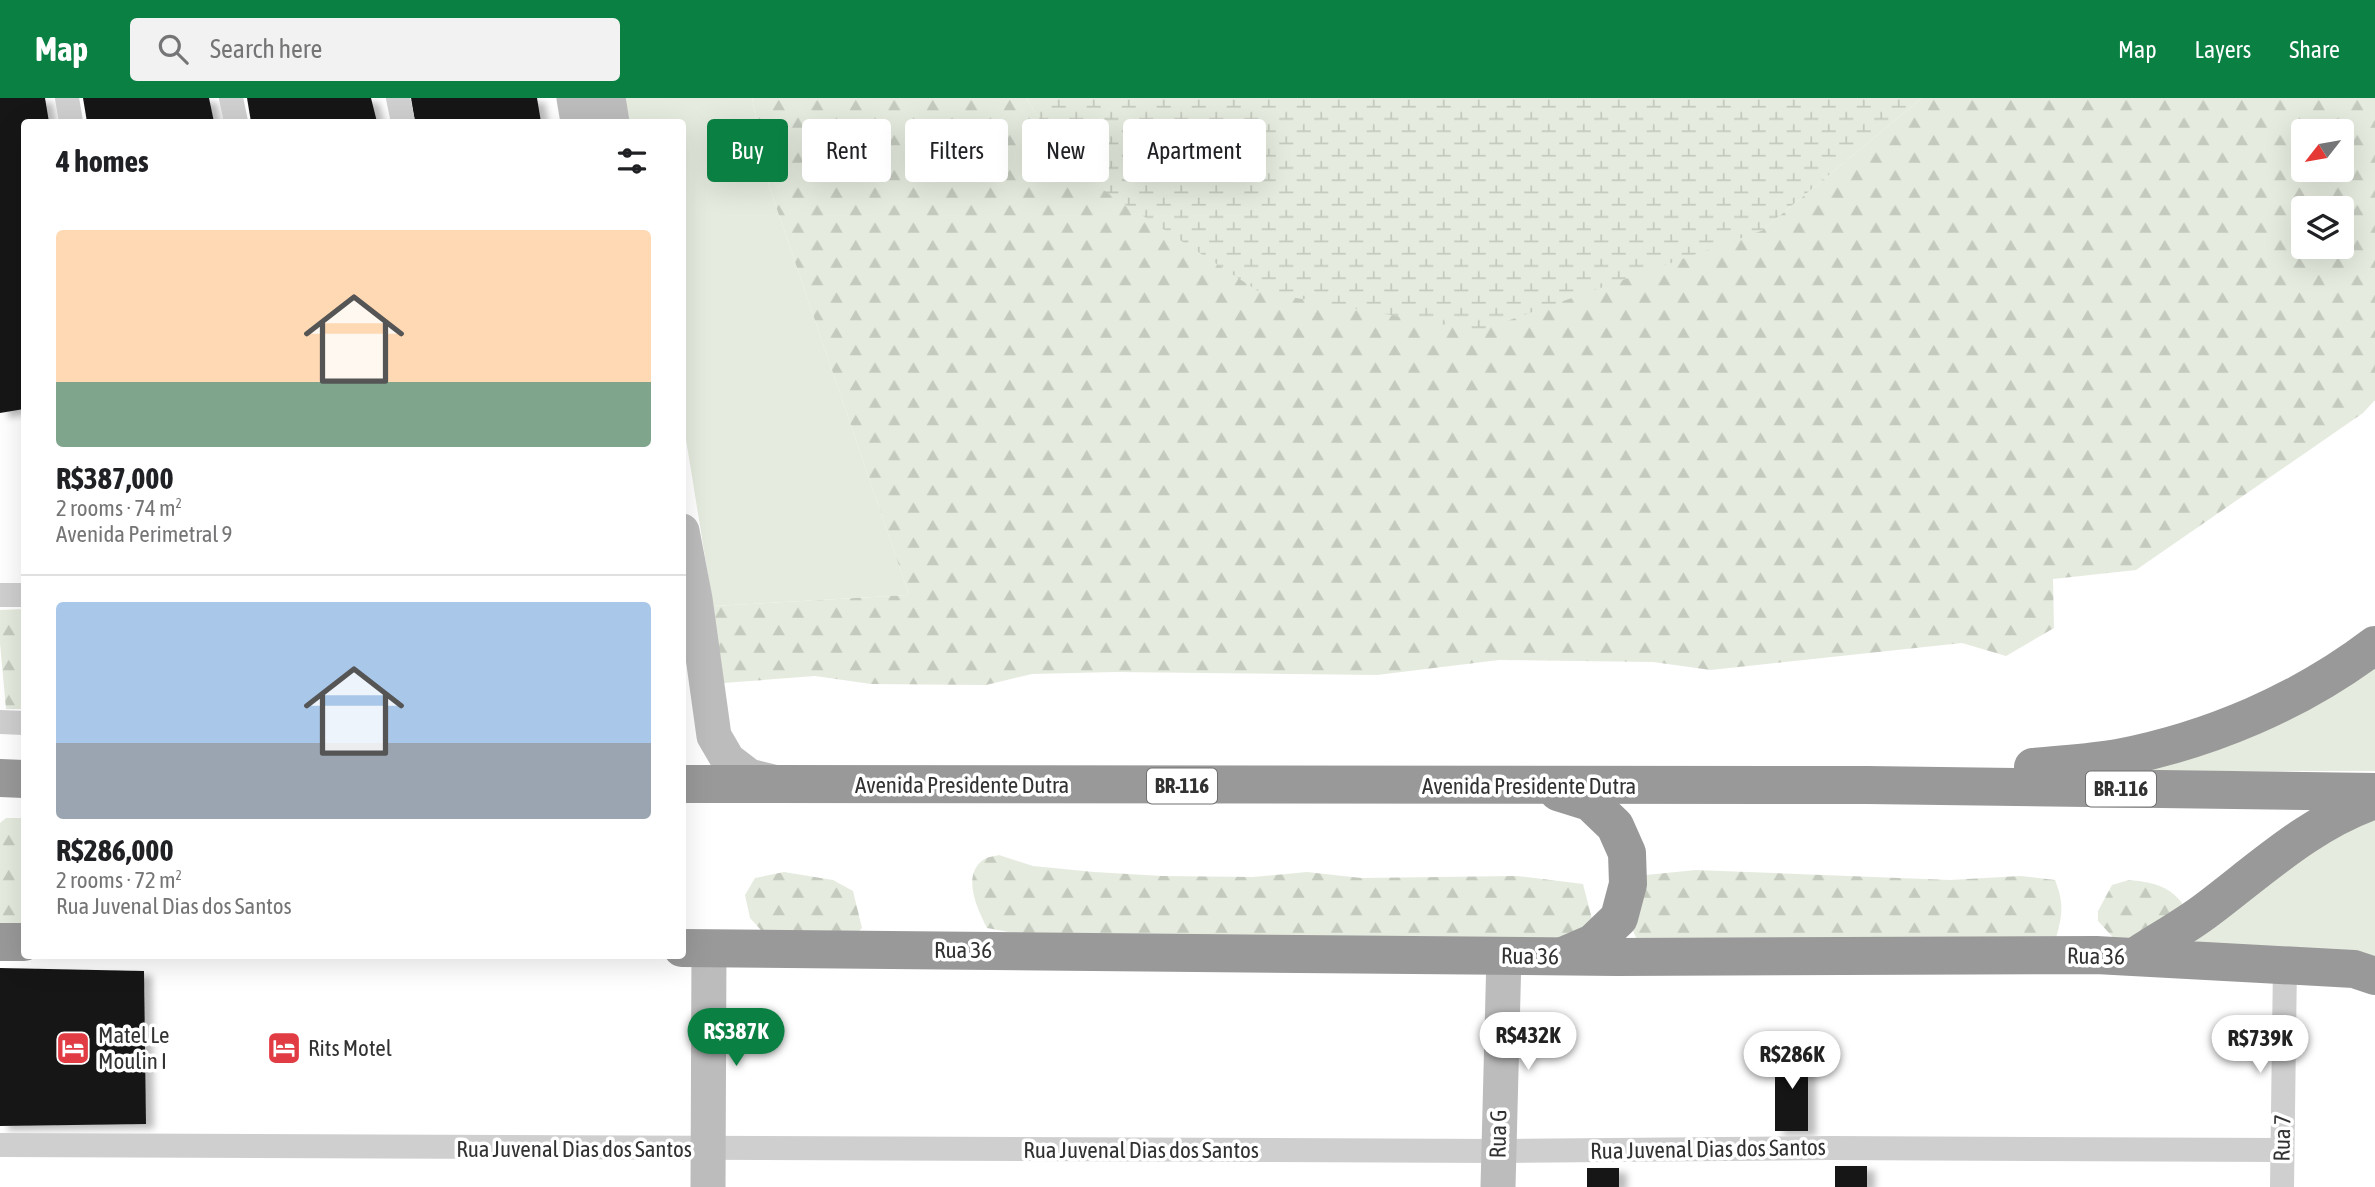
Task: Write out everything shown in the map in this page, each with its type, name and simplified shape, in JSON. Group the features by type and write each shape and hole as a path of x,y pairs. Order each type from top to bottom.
{"highway":[{"path":"1867,785 2116,758 2168,746 2221,729 2308,689 2375,645"},
{"path":"0,778 21,779"},
{"name":"Avenida Presidente Dutra","path":"686,784 1539,787 1867,785 2375,792"},
{"path":"1539,787 1590,802 1615,826 1627,853 1628,884 1619,918 1593,943 1563,956"},
{"path":"2136,956 2206,911 2301,836 2352,808 2375,800"},
{"path":"0,942 21,942"},
{"name":"Rua 36","path":"696,948 1563,956 2136,956 2354,969 2375,976"}],"main road":[{"path":"574,98 578,119"},
{"path":"608,98 612,119"},
{"path":"686,552 714,736 728,760 749,776 780,784"},
{"path":"696,948 708,1187"},
{"name":"Rua G","path":"1498,1187 1504,955"}],"street":[{"path":"67,98 70,119"},
{"path":"232,98 236,119"},
{"path":"398,98 402,119"},
{"path":"0,595 21,594"},
{"path":"0,722 21,723"},
{"name":"Rua 7","path":"2282,1187 2285,964"},
{"name":"Rua Juvenal Dias dos Santos","path":"0,1145 1498,1151 1829,1148 2282,1150"}],"green space":[{"path":"625,98 752,98 756,119 707,119 707,182 768,182 909,595 713,606 686,440 686,119 629,119"},
{"path":"752,98 1026,98 1039,119 1022,119 1022,182 1109,182 1109,172 1123,174 1123,182 1216,182 1761,231 1922,98 2375,98 2375,400 2363,413 2136,570 2053,579 2054,628 2006,656 1962,643 1711,670 1653,662 1499,660 1377,675 1116,672 1032,674 986,685 871,684 815,676 723,683 713,606 909,595 769,186 768,182 788,182 788,119 756,119"},
{"path":"1026,98 1922,98 1761,231 1479,331 1258,291 1091,182 1109,182 1109,119 1039,119"},
{"path":"21,609 21,709 6,709 0,610"},
{"path":"2375,661 2375,771 2123,771"},
{"path":"2375,812 2375,963 2226,951 2178,935"},
{"path":"6,818 21,818 21,934 0,934 0,823"},
{"path":"999,855 1033,866 1162,876 1253,877 1307,872 1361,878 1517,876 1583,884 1592,919 1578,940 1095,948 987,928 973,893 973,875 983,860"},
{"path":"1696,870 1950,880 2020,876 2055,880 2060,897 2061,918 2055,942 1639,944 1630,924 1646,875"},
{"path":"784,872 833,880 853,891 862,928 847,944 777,948 750,918 745,895 755,878"},
{"path":"2129,880 2158,886 2171,892 2182,903 2178,913 2121,946 2098,921 2098,911 2112,885"}],"building":[{"path":"0,98 45,98 48,119 21,119 21,410 0,413"},
{"path":"83,98 209,98 213,119 86,119"},
{"path":"247,98 371,98 376,119 250,119"},
{"path":"411,98 537,98 540,119 414,119"},
{"name":"Matel Le Moulin I","path":"0,968 144,971 146,1124 0,1126"},
{"path":"1775,1052 1808,1052 1808,1131 1775,1131"},
{"path":"1835,1166 1867,1166 1867,1187 1835,1187"},
{"path":"1587,1168 1619,1168 1619,1187 1587,1187"}],"place":[{"name":"Matel Le Moulin I","path":"73,1048"},
{"name":"Rits Motel","path":"284,1048"}]}
